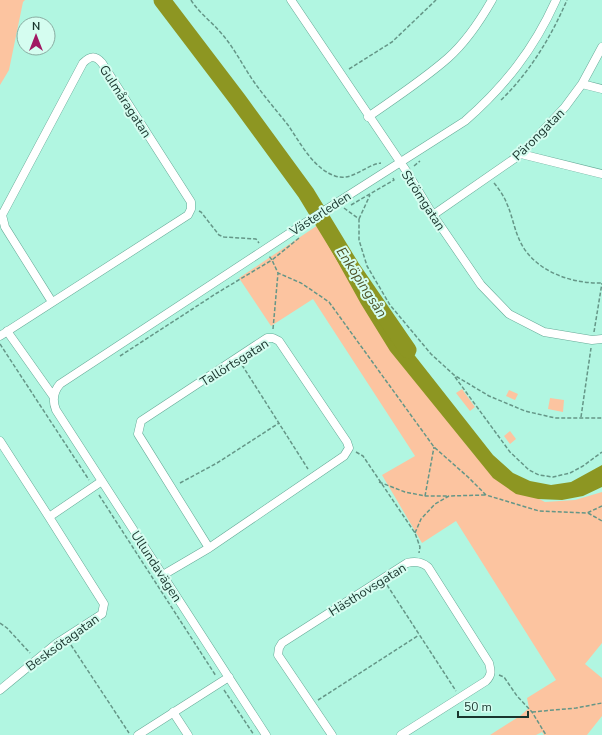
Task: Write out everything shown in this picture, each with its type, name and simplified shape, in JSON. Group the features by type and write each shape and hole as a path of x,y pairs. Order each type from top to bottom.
{"street":[{"name":"Strömgatan","path":"291,0 481,285 510,314 544,332 592,340 602,339"},
{"path":"368,117 424,78 448,58 467,38 481,19 492,0"},
{"name":"Västerleden","path":"53,396 60,384 337,202 465,121 500,88 528,52 556,0"},
{"name":"Pärongatan","path":"433,215 521,154 565,107 582,84 602,47"},
{"name":"Gulmåragatan","path":"52,302 5,227 2,215 83,63 88,58 98,58 102,63 191,202 191,209"},
{"path":"582,84 602,89"},
{"path":"521,154 602,174"},
{"path":"0,336 188,215 191,209"},
{"name":"Ullundavägen","path":"7,331 53,396 53,403 56,410 266,735"},
{"name":"Tallörtsgatan","path":"209,548 138,434 141,421 267,338 273,338 279,341 347,442 349,448"},
{"path":"0,441 50,517 102,481"},
{"path":"163,575 209,548 344,456 349,448"},
{"name":"Besksötagatan","path":"0,690 36,659 66,637 102,614 104,609 104,604 50,517"},
{"name":"Hästhovsgatan","path":"332,735 278,655 279,648 282,643 407,563 419,562 428,567 489,663 491,670"},
{"path":"401,735 486,681 490,676 491,670"},
{"path":"138,735 229,677"},
{"path":"173,712 188,735"}],"path":[{"path":"191,0 208,21 222,34 265,97 287,124 312,160 324,170 336,176 349,177 379,163 384,165 388,170 394,180 370,195 344,208 359,219"},
{"path":"341,75 392,42 436,0"},
{"path":"489,176 502,193 507,203 519,240 530,256 548,270 562,278 591,283 602,283 581,417"},
{"path":"370,195 359,219 358,240 368,266 390,305 431,354 454,376 510,452 529,470 539,475 553,477 570,473 584,466 602,452"},
{"path":"191,209 201,212 219,235 224,237 256,239 272,260 278,274 273,320 273,338"},
{"path":"118,357 217,293 272,260 301,236"},
{"path":"278,274 301,283 329,302 434,448 486,494"},
{"path":"0,344 254,735"},
{"path":"238,358 313,477"},
{"path":"454,376 489,396 525,412 555,418 602,418"},
{"path":"172,488 217,463 279,423"},
{"path":"349,448 363,456 379,482 415,533 420,547 419,562"},
{"path":"424,496 434,448"},
{"path":"379,482 405,492 424,496 486,494 539,511 587,513 602,521"},
{"path":"415,533 421,519 435,504 449,496"},
{"path":"587,513 602,506"},
{"path":"383,579 460,698"},
{"path":"0,623 7,628 36,659"},
{"path":"311,704 420,635"},
{"path":"66,637 130,735"},
{"path":"491,670 504,677 517,696 532,712 546,735"},
{"path":"532,712 576,708 602,703"}],"shaded area":[{"path":"0,0 25,0 23,2 20,16 16,16 16,36 9,70 0,85"},
{"path":"327,224 368,296 493,455 513,473 530,481 551,485 571,482 602,465 602,487 583,496 562,500 538,499 516,494 493,478 390,351 361,304 320,230"},
{"path":"318,225 375,319 414,378 473,453 504,481 545,502 575,500 602,492 602,643 585,664 602,678 602,716 587,735 544,735 542,732 536,735 490,735 520,716 529,708 527,698 556,680 456,521 422,543 382,475 415,456 313,299 271,326 239,278"},
{"path":"462,389 475,407 470,411 456,393"},
{"path":"509,390 518,394 515,400 506,396"},
{"path":"550,398 564,400 563,412 548,409"},
{"path":"510,431 516,439 510,444 504,436"}],"waterway":[{"name":"Enköpingsån","path":"162,0 306,193 351,267 408,350"}]}
